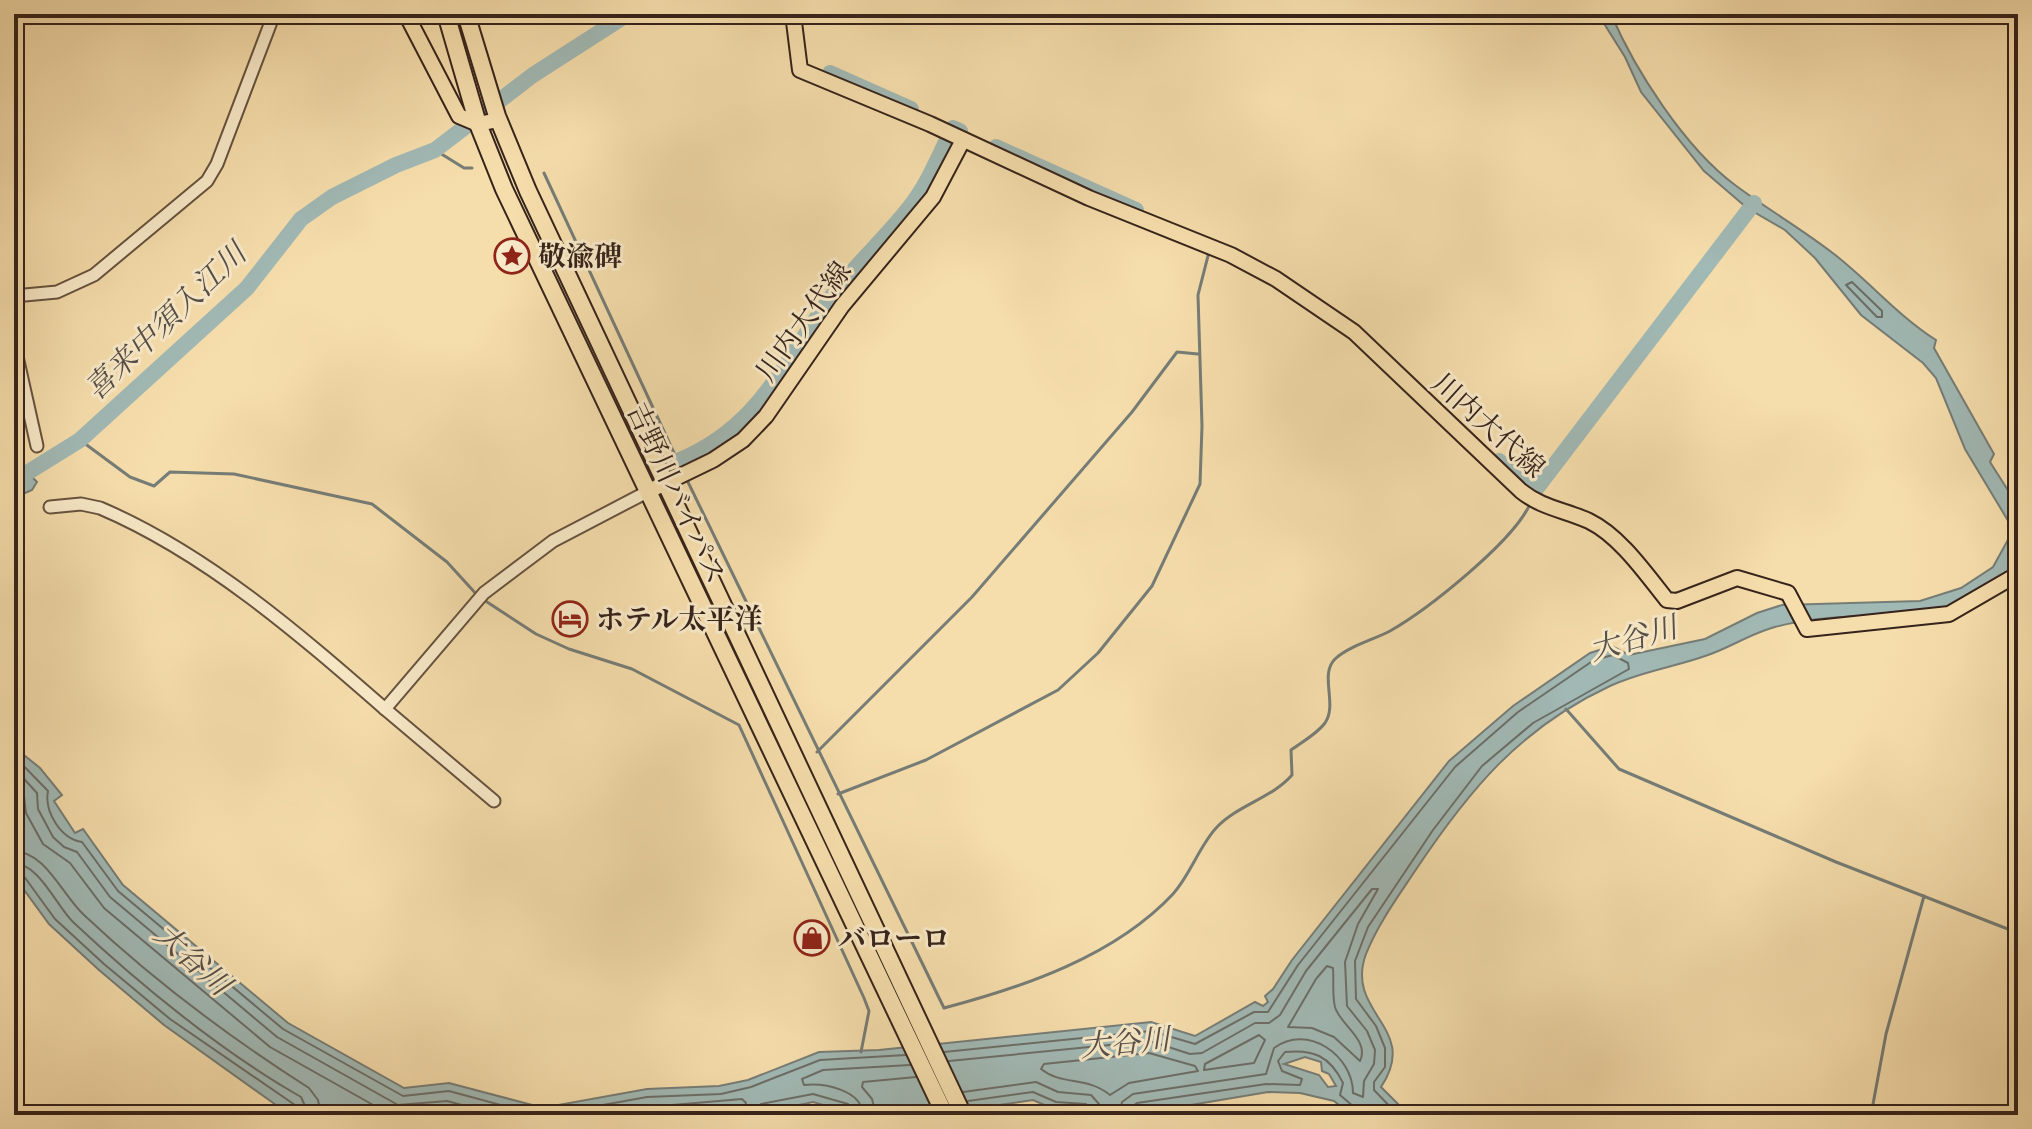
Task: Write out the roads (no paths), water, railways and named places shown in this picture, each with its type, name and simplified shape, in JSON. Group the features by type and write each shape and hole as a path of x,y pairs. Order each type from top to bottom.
{"highway":[{"name":"吉野川バイパス","path":"446,14 461,67 484,122 504,189 945,1115"},
{"name":"吉野川バイパス","path":"466,14 479,60 484,122 528,191 670,481 963,1115"}],"main road":[{"path":"406,14 484,122"},
{"name":"川内大代線","path":"793,14 797,69 1212,248 1276,279 1354,332 1521,491 1538,504 1597,526 1646,573 1667,600 1677,601 1737,578 1788,593 1807,629 1949,614 2018,574"},
{"name":"川内大代線","path":"647,492 691,471 743,440 766,416 842,306 933,197 963,140"}],"street":[{"path":"14,296 57,292 94,275 211,175 274,14"},
{"path":"14,343 37,446"},
{"path":"385,709 481,596 553,541 647,492"},
{"path":"50,507 81,504 100,508 204,566 311,646 494,801"}],"water":[{"name":"大谷川","path":"1598,14 1611,14 1633,59 1663,107 1716,169 1834,254 1936,340 1934,348 1994,454 1990,462 2018,506 2018,563 2011,571 1951,607 1932,613 1793,623 1766,630 1708,655 1622,681 1578,703 1523,742 1477,788 1435,842 1388,911 1366,954 1362,974 1365,992 1388,1034 1392,1049 1391,1067 1381,1087 1409,1115 1351,1115 1334,1101 1300,1093 1268,1092 1167,1109 1112,1113 1054,1109 1033,1100 932,1115 858,1115 813,1102 752,1115 298,1115 276,1105 164,1025 49,924 14,876 17,864 14,859 14,747 40,768 62,795 54,801 75,833 83,829 123,885 288,1023 404,1088 449,1083 536,1106 553,1106 647,1089 719,1086 748,1080 819,1052 879,1050 1151,1022 1195,1036 1255,1002 1263,1006 1268,1002 1265,996 1292,960 1449,761 1513,706 1590,653 1612,646 1629,655 1705,639 1757,613 1782,605 1920,601 1961,588 1993,567 2009,538 2010,524 1965,449 1936,378 1923,363 1861,315 1815,258 1785,230 1747,208 1704,171 1641,92 1625,57","holes":["1305,1057 1321,1062 1322,1071 1329,1074 1336,1086 1328,1087 1319,1075 1284,1064"]},
{"path":"20,465 37,482 32,490 14,498 14,467"}],"waterway":[{"name":"喜来中須入江川","path":"14,481 80,440 247,288 301,219 332,197 396,165 435,150 533,75 628,14"},
{"path":"830,73 911,109"},
{"path":"678,461 707,447 751,411 833,295 916,199 953,128 960,131"},
{"path":"996,147 1136,210"},
{"path":"435,150 464,168 472,168"},
{"path":"544,173 681,468"},
{"path":"1499,461 1533,493 1754,203"},
{"path":"838,794 926,760 1058,690 1098,653 1152,586 1200,484 1202,426 1198,295 1209,252"},
{"path":"817,752 972,597 1132,412 1177,352 1198,354"},
{"path":"80,440 130,477 154,486 170,472 234,474 372,504 447,562 478,596"},
{"path":"686,478 944,1008 1005,990 1067,966 1096,952 1150,916 1173,894 1205,843 1225,819 1275,790 1292,775 1291,750 1318,731 1329,715 1329,673 1335,659 1390,631 1446,592 1506,537 1530,504"},
{"path":"484,600 536,634 569,649 632,669 739,725 869,1011 861,1052"},
{"path":"1566,709 1619,769 1836,862 2018,933"},
{"path":"1871,1115 1886,1034 1924,896"}],"place":[{"name":"敬渝碑","path":"512,256"},
{"name":"ホテル太平洋","path":"570,619"},
{"name":"バローロ","path":"812,938"}]}
